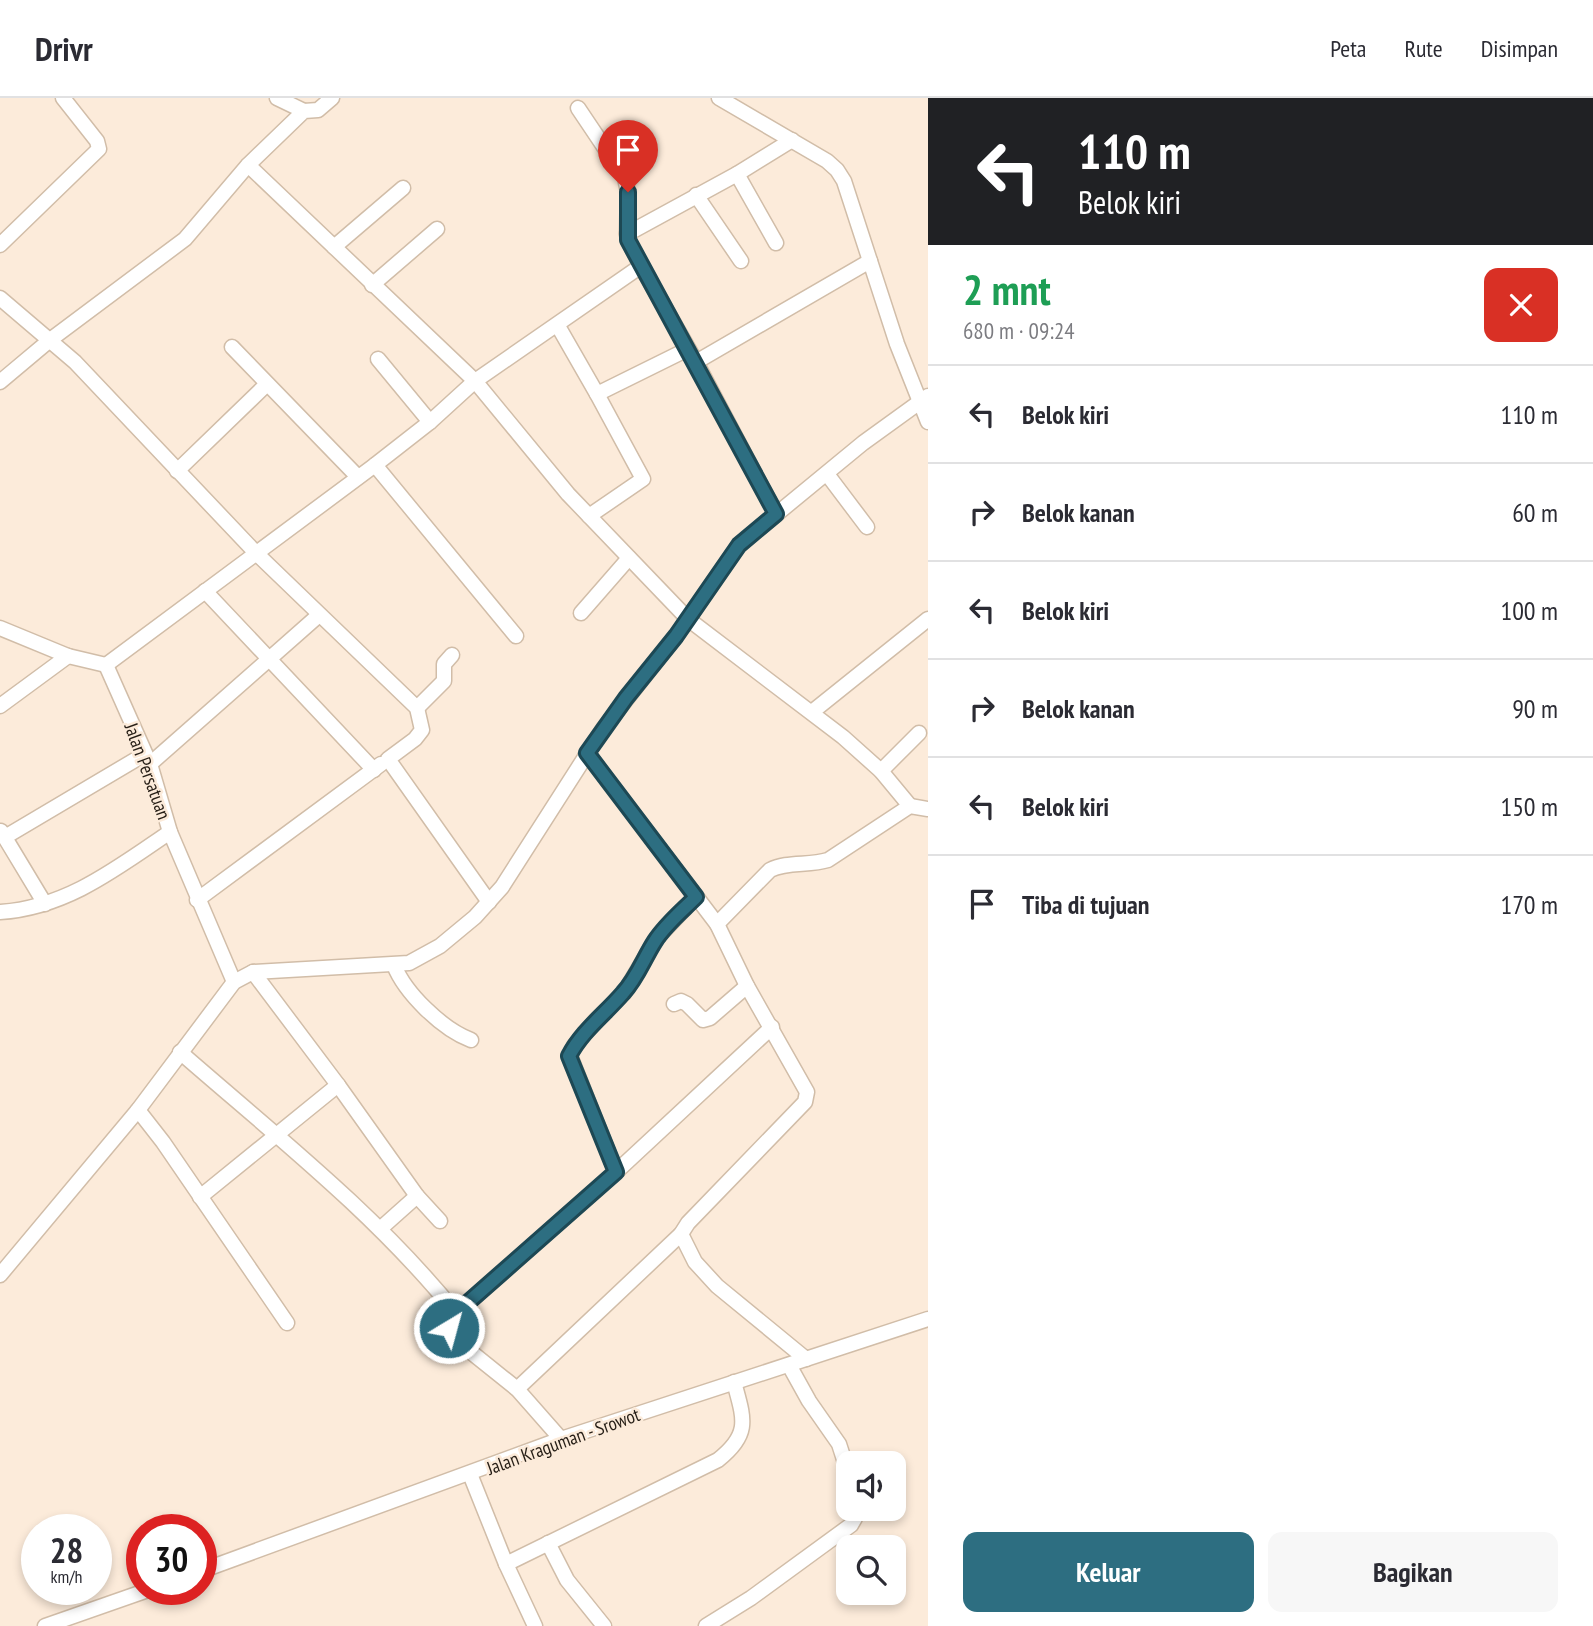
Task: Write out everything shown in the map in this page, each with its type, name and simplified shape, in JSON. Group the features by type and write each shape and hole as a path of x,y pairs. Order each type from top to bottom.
{"street":[{"path":"277,98 304,111 318,110 332,98"},
{"path":"719,98 792,140 837,170 844,181 870,261 924,399 928,422"},
{"path":"0,245 99,149 97,141 71,101"},
{"path":"578,108 625,178 628,192 628,240 776,514"},
{"path":"0,382 50,340 185,239 248,165 304,111"},
{"path":"626,233 737,174 792,140"},
{"path":"248,165 475,381 568,494 688,619 812,712 881,771 910,806 928,809"},
{"path":"737,174 776,243"},
{"path":"334,247 403,188"},
{"path":"696,195 741,261"},
{"path":"372,285 437,229"},
{"path":"696,362 870,261"},
{"path":"0,628 68,656 106,665 375,465 430,422 475,381 641,266"},
{"path":"0,298 75,362 256,554 416,708 422,730 415,739 197,900"},
{"path":"558,326 642,474 642,480 589,516"},
{"path":"232,347 358,477"},
{"path":"597,394 688,349"},
{"path":"378,359 430,422"},
{"path":"177,471 267,384"},
{"path":"0,1275 138,1110 233,982 253,972 408,963 430,953 475,917 489,902 587,753 688,619 739,545 863,443 924,399"},
{"path":"375,465 516,636"},
{"path":"827,474 867,527"},
{"path":"581,613 629,558"},
{"path":"205,591 374,770"},
{"path":"45,905 2,833 147,759 319,615"},
{"path":"812,712 928,619"},
{"path":"416,708 444,681 444,664 452,655"},
{"path":"0,706 68,656"},
{"name":"Jalan Persatuan","path":"106,665 147,759 170,832 233,982"},
{"path":"881,771 919,733"},
{"path":"517,1389 681,1234 688,1223 805,1102 807,1092 747,986 717,924 587,753"},
{"path":"388,759 489,902"},
{"path":"717,924 770,870 778,866 815,864 828,860 910,806"},
{"path":"0,912 45,905 74,893 101,879 170,832"},
{"path":"616,1172 569,1056 596,1020 624,993 656,939 696,897"},
{"path":"394,965 397,974 436,1020 455,1034 471,1040"},
{"path":"253,972 417,1196 440,1220"},
{"path":"674,1004 681,1001 687,1004 703,1020 710,1018 747,986"},
{"path":"561,1439 517,1389 456,1340 449,1328 456,1313 616,1172 772,1027"},
{"path":"180,1052 380,1230 420,1269 456,1313"},
{"path":"200,1197 338,1085"},
{"path":"138,1110 163,1142 287,1323"},
{"path":"380,1230 417,1196"},
{"path":"681,1234 695,1262 717,1286 806,1359"},
{"name":"Jalan Kraguman - Srowot","path":"217,1565 561,1439 928,1319"},
{"path":"789,1365 808,1401 841,1451"},
{"path":"506,1564 718,1460 734,1447 741,1435 741,1407 734,1382"},
{"path":"470,1474 506,1564 536,1626"},
{"path":"706,1626 751,1598 853,1521"},
{"path":"548,1543 567,1580 604,1626"},
{"path":"45,1626 126,1597"}],"route":[{"path":"449,1328 456,1313 616,1172 569,1056 596,1020 624,993 656,939 696,897 587,753 626,698 676,636 739,545 776,514 628,240 628,192"}]}
